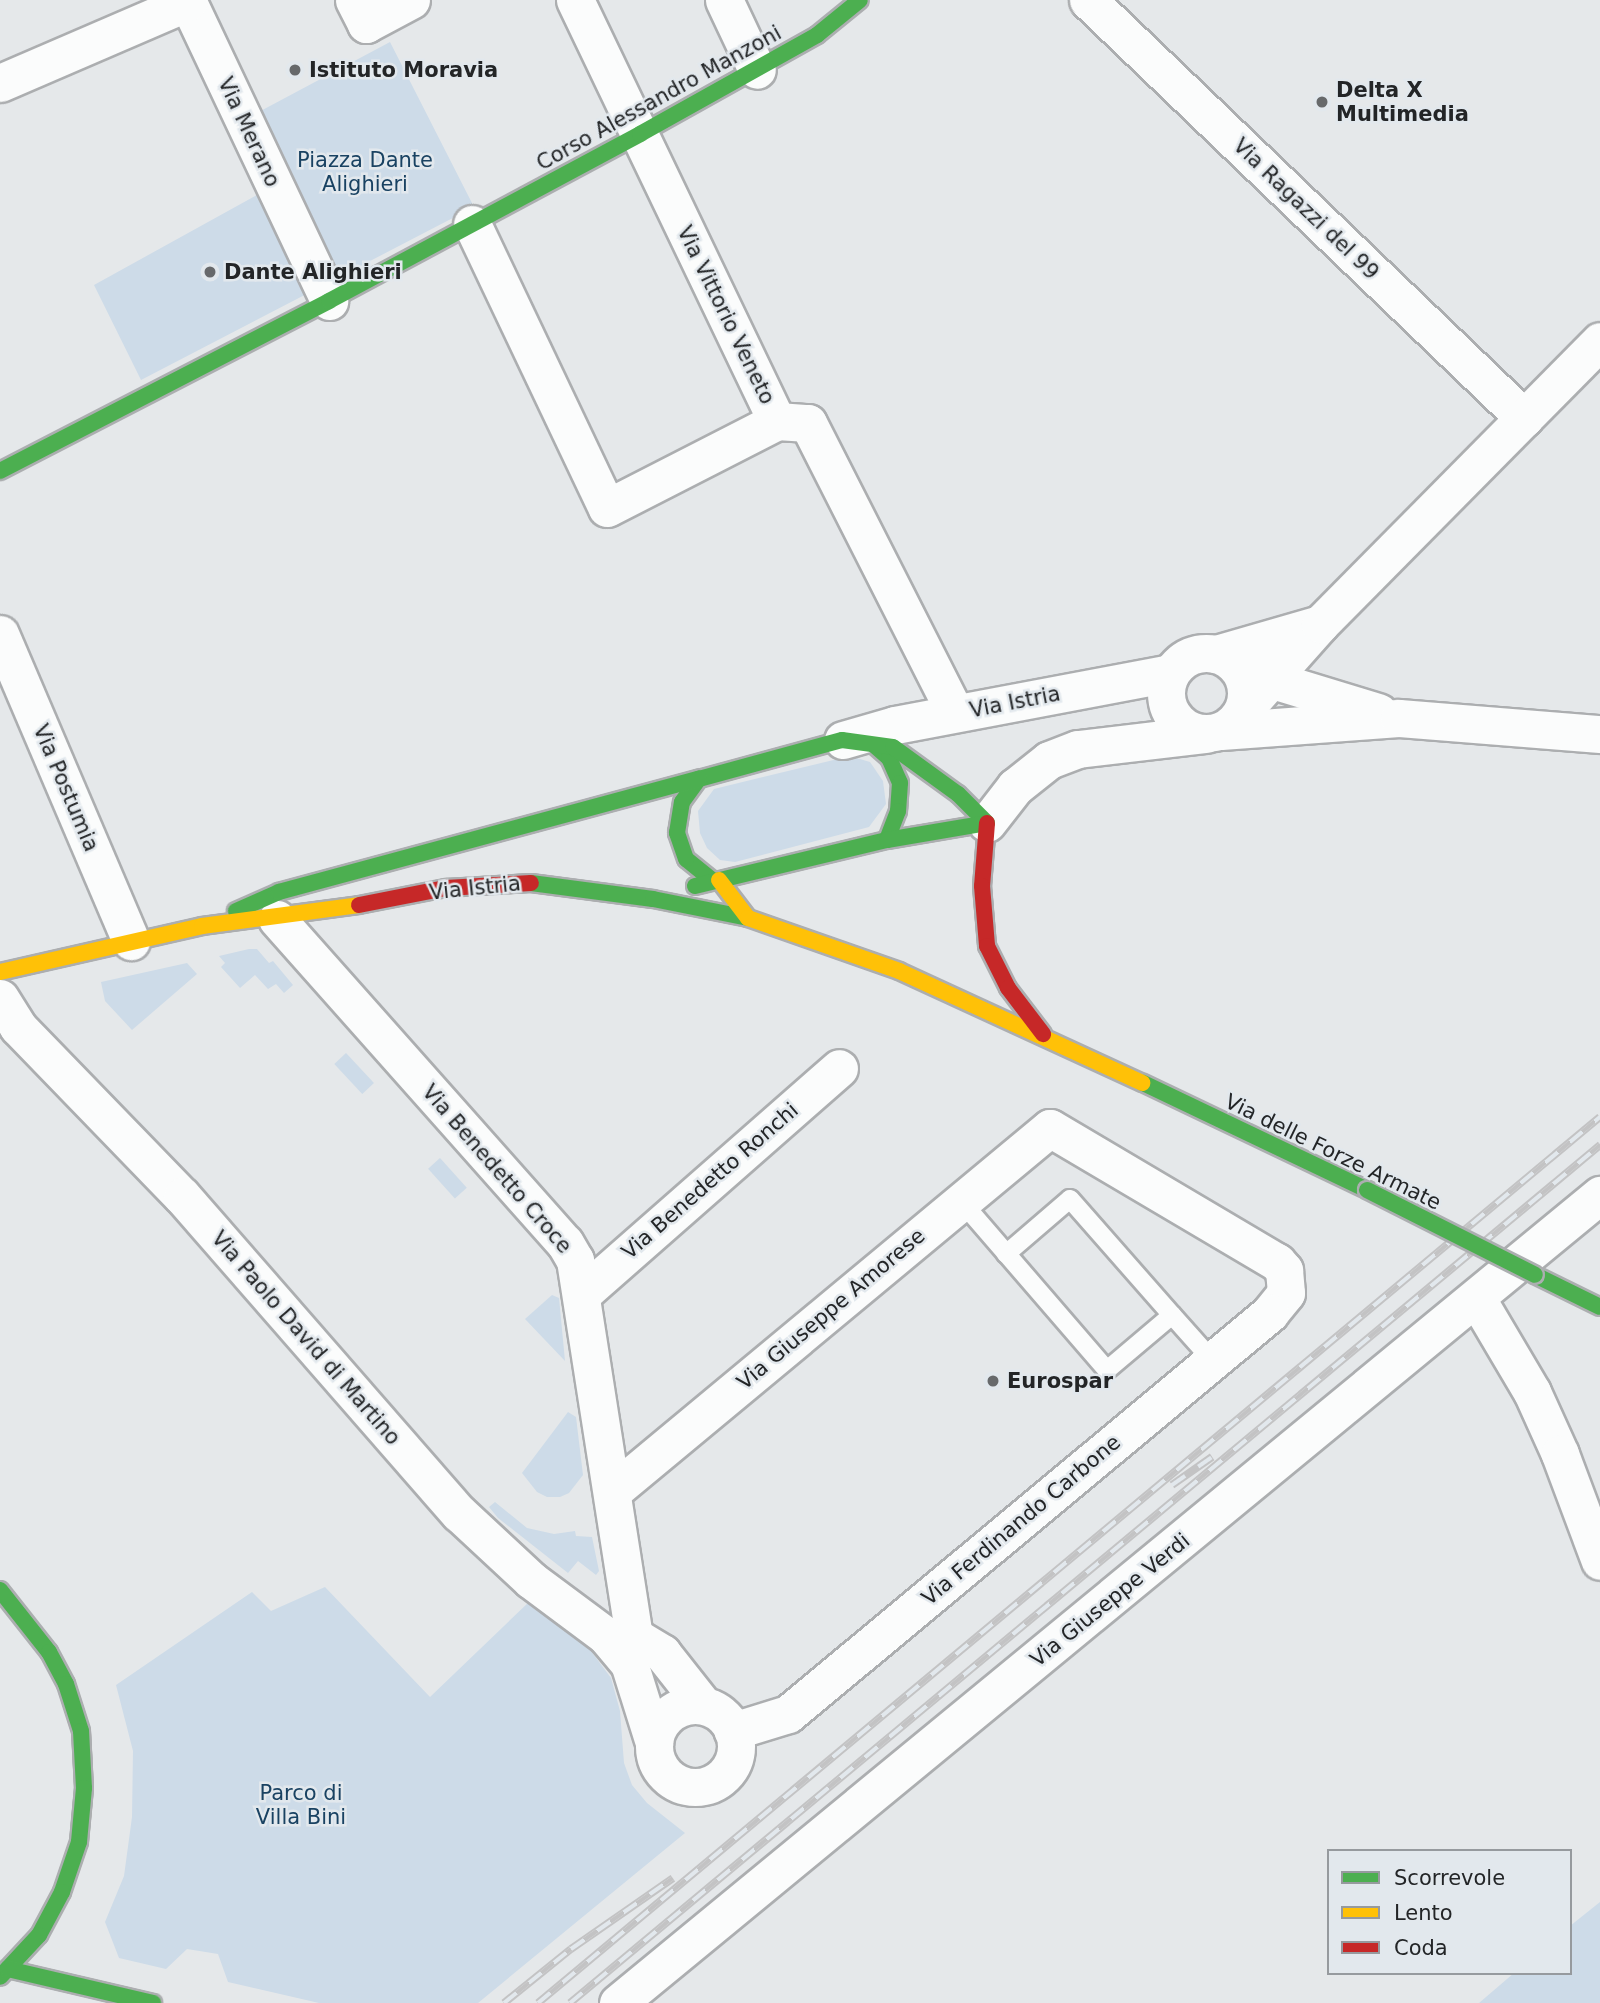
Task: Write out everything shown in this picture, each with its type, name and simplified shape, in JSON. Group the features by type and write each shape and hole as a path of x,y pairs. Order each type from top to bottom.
{"main road":[{"name":"Corso Alessandro Manzoni","path":"472,224 757,70 817,35 860,0"},
{"path":"0,471 328,302 472,224"},
{"path":"858,742 893,747 924,767 987,822"},
{"path":"858,742 889,758 900,783 898,811 887,840"},
{"name":"Via Istria","path":"202,926 279,892 699,779 858,742"},
{"path":"699,779 682,802 677,833 686,859 715,880 748,918"},
{"path":"653,899 715,880 887,840 987,822"},
{"name":"Via delle Forze Armate","path":"987,822 982,886 987,946 1008,988 1046,1038"},
{"name":"Via Istria","path":"0,972 202,926 277,919 446,888 526,882 653,899 748,918"},
{"name":"Via delle Forze Armate","path":"748,918 899,971 1046,1038 1367,1190 1600,1307"},
{"path":"0,1590 49,1652 66,1684 80,1731 84,1788 79,1842 62,1892 39,1935 3,1971"},
{"path":"3,1971 153,2003"}],"street":[{"path":"360,12 411,0"},
{"name":"Via Vittorio Veneto","path":"575,0 777,421 808,423 955,713"},
{"path":"724,0 757,70"},
{"name":"Via Ragazzi del 99","path":"1088,0 1524,418"},
{"path":"0,83 188,1"},
{"name":"Via Merano","path":"188,1 328,302"},
{"path":"472,224 607,508 777,421"},
{"path":"1223,726 1243,668 1320,624 1600,341"},
{"path":"1243,668 1320,624"},
{"name":"Via Postumia","path":"0,634 131,941"},
{"path":"1399,718 1243,668 1190,656 1171,673 1166,686 1171,714 1180,724 1223,726 1399,718 1600,734"},
{"name":"Via Istria","path":"858,742 955,713 1171,673"},
{"path":"987,822 1015,787 1049,760 1077,749 1223,726"},
{"name":"Via Benedetto Croce","path":"277,919 565,1243 575,1260 613,1491 632,1649 654,1742"},
{"name":"Via Paolo David di Martino","path":"0,998 18,1027 182,1196 459,1513 531,1580 606,1636 632,1649"},
{"name":"Via Benedetto Ronchi","path":"582,1294 839,1068"},
{"name":"Via Giuseppe Amorese","path":"613,1491 1050,1128 1277,1262 1284,1270 1287,1282"},
{"name":"Via Giuseppe Verdi","path":"618,2003 1477,1299 1600,1195"},
{"name":"Via Ferdinando Carbone","path":"733,1731 788,1714 1270,1313 1286,1293 1287,1282"},
{"path":"1477,1299 1532,1392 1560,1454 1600,1561"},
{"path":"632,1649 662,1653 703,1705"},
{"path":"703,1705 716,1710 733,1731 736,1745 734,1759 718,1780 706,1786 680,1784 669,1778 660,1768 654,1742 665,1717 676,1709 703,1705"}],"lane":[{"path":"1006,1254 1070,1199 1213,1361"},
{"path":"961,1201 1107,1370 1172,1315"}],"green space":[{"name":"Piazza Dante Alighieri","path":"390,42 474,207 141,380 94,285 284,180 253,115"},
{"path":"850,756 870,762 883,781 886,804 869,827 735,862 720,860 707,848 700,833 698,811 714,789"},
{"path":"257,949 269,963 273,961 293,985 284,993 276,984 268,989 255,975 240,988 221,967 225,963 219,956"},
{"path":"187,963 197,974 132,1030 105,1001 101,982"},
{"path":"346,1053 374,1083 362,1094 334,1064"},
{"path":"440,1158 467,1188 455,1198 428,1169"},
{"path":"552,1295 559,1298 565,1361 525,1319"},
{"path":"568,1412 576,1417 583,1475 569,1493 560,1497 547,1497 537,1492 522,1473"},
{"path":"495,1502 527,1528 554,1534 575,1531 576,1536 592,1537 599,1571 596,1575 578,1561 568,1573 498,1518 489,1507"},
{"name":"Parco di Villa Bini","path":"325,1587 430,1697 530,1601 588,1647 611,1678 620,1711 624,1763 632,1785 647,1803 685,1833 478,2003 319,2003 228,1982 218,1954 187,1949 166,1969 119,1958 105,1922 124,1876 132,1817 133,1751 116,1685 252,1592 271,1611"},
{"path":"1600,1902 1600,2003 1479,2003 1512,1975 1572,1975 1572,1924"}],"railway":[{"path":"538,2003 1600,1117"},
{"path":"570,2003 1600,1145"},
{"path":"1172,1485 1212,1457"},
{"path":"504,2003 571,1949 673,1878"}],"traffic: fast":[{"path":"0,471 329,301 640,134 817,35 860,0"},
{"path":"712,880 686,859 677,833 682,802 699,779 842,740 893,747 958,794 987,823"},
{"path":"874,745 889,758 900,783 898,811 887,840"},
{"path":"236,911 279,892 699,779"},
{"path":"695,886 887,840 987,823"},
{"path":"531,883 653,899 748,918"},
{"path":"1143,1083 1367,1190"},
{"path":"1367,1190 1535,1275"},
{"path":"1535,1275 1600,1307"},
{"path":"0,1590 49,1652 66,1684 81,1731 84,1788 79,1842 62,1892 39,1935 0,1977"},
{"path":"8,1969 153,2003"}],"traffic: slow":[{"path":"719,880 748,918 899,971 1143,1083"},
{"path":"0,972 202,926 359,905"}],"traffic: jam":[{"path":"987,823 982,886 987,946 1008,988 1043,1034"},
{"path":"359,905 446,888 531,883"}],"place":[{"name":"Istituto Moravia","path":"295,70"},
{"name":"Delta X Multimedia","path":"1322,102"},
{"name":"Dante Alighieri","path":"210,272"},
{"name":"Eurospar","path":"993,1381"}]}
